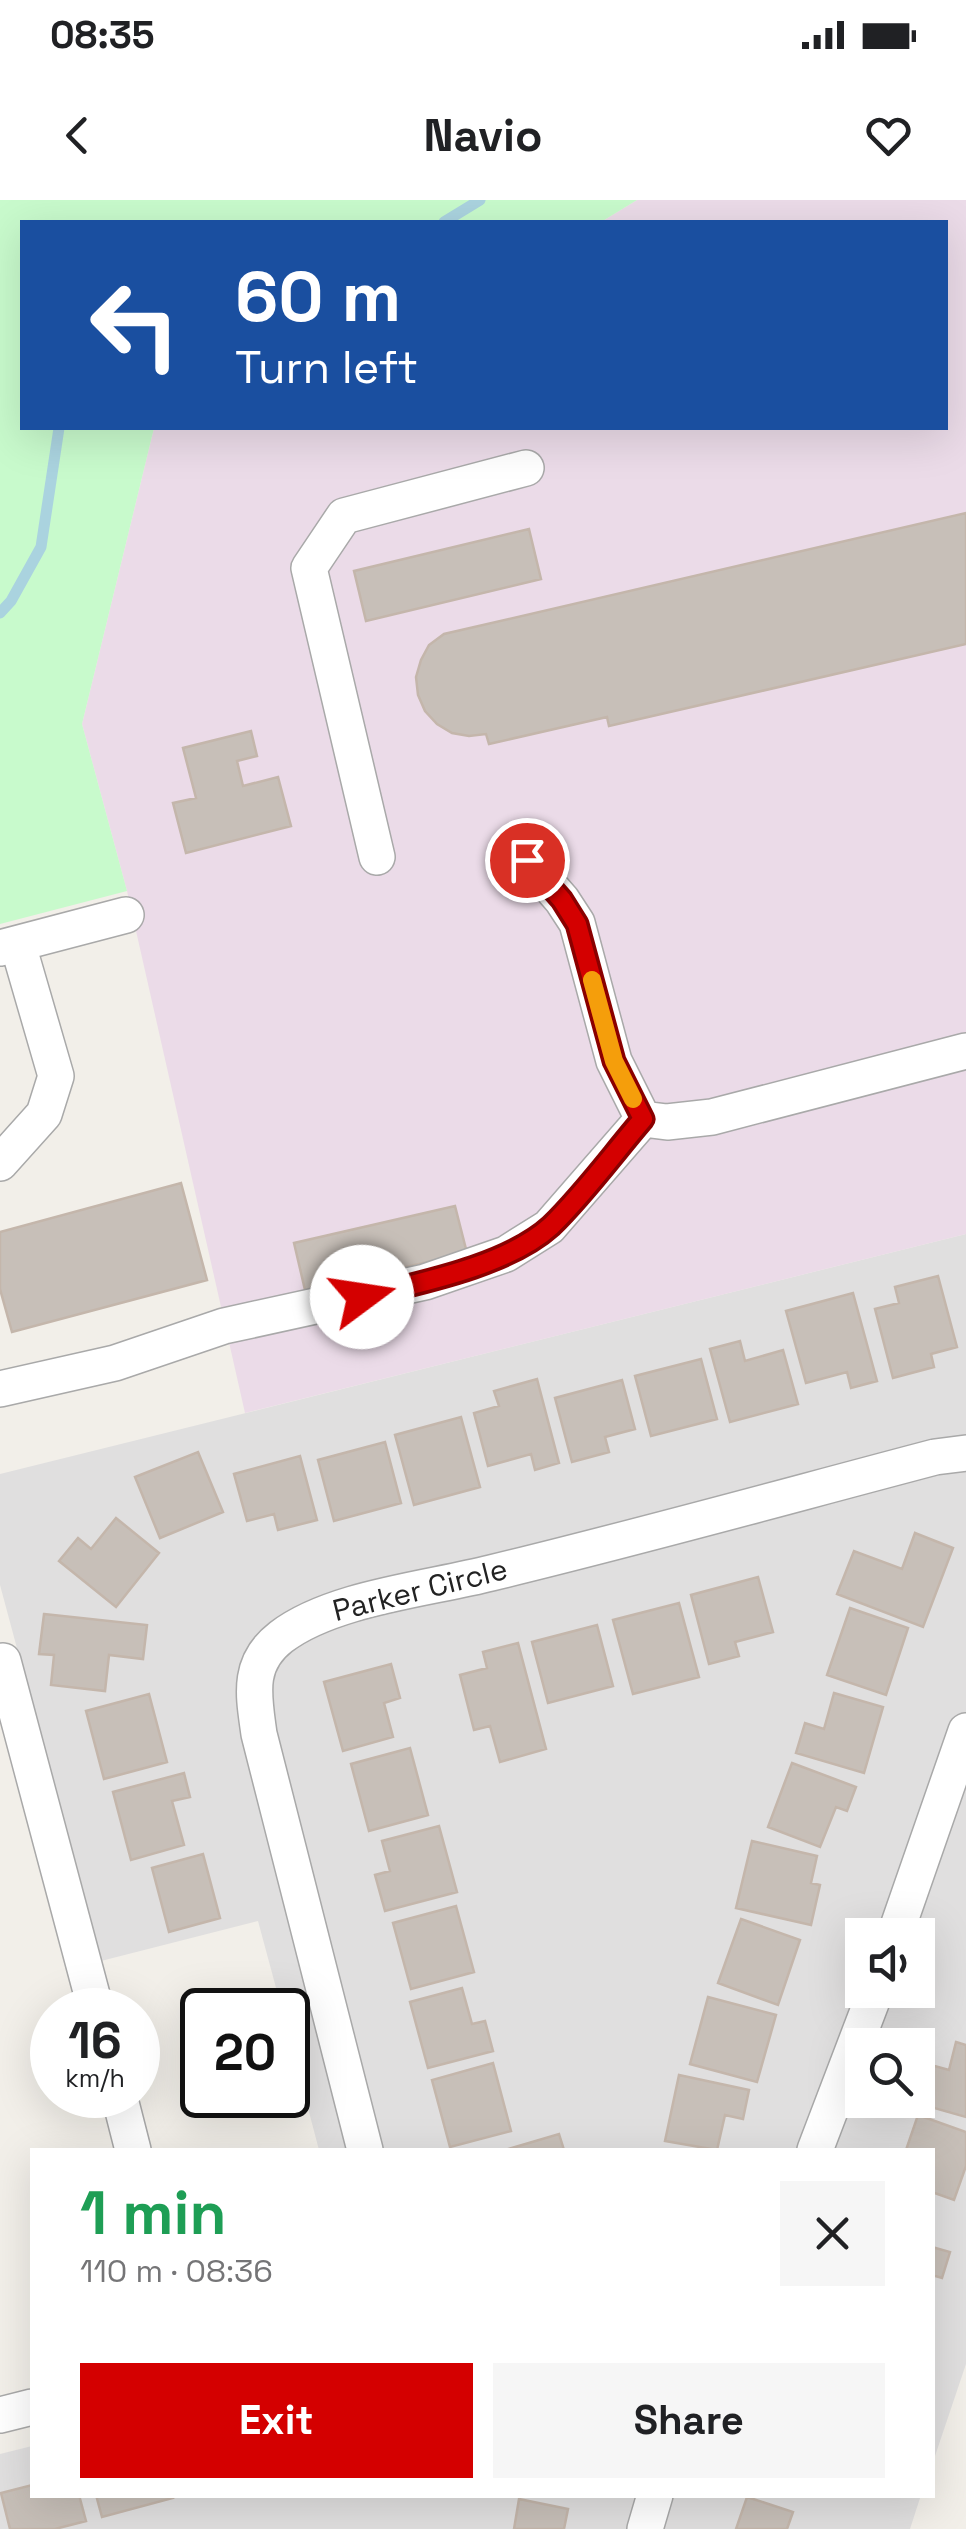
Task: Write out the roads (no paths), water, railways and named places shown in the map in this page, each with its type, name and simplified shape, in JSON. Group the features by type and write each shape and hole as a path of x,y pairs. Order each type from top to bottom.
{"street":[{"path":"377,856 309,568 344,516 526,468"},
{"path":"527,860 577,924 614,1061 643,1119"},
{"path":"0,1164 44,1114 56,1076 9,946 126,915"},
{"path":"643,1119 667,1122 712,1118 966,1051"},
{"path":"0,1389 115,1363 224,1326 425,1282 506,1254 549,1228 643,1119"},
{"name":"Parker Circle","path":"364,2148 259,1734 252,1684 262,1660 279,1638 321,1612 492,1573 966,1452"},
{"path":"2,1662 90,1988"},
{"path":"900,1918 966,1731"},
{"path":"816,2148 869,2008"},
{"path":"125,2118 133,2148"},
{"path":"0,2415 30,2408"},
{"path":"644,2529 654,2498"}],"waterway":[{"path":"447,220 480,200"},
{"path":"0,613 11,601 41,547 59,430"}]}
